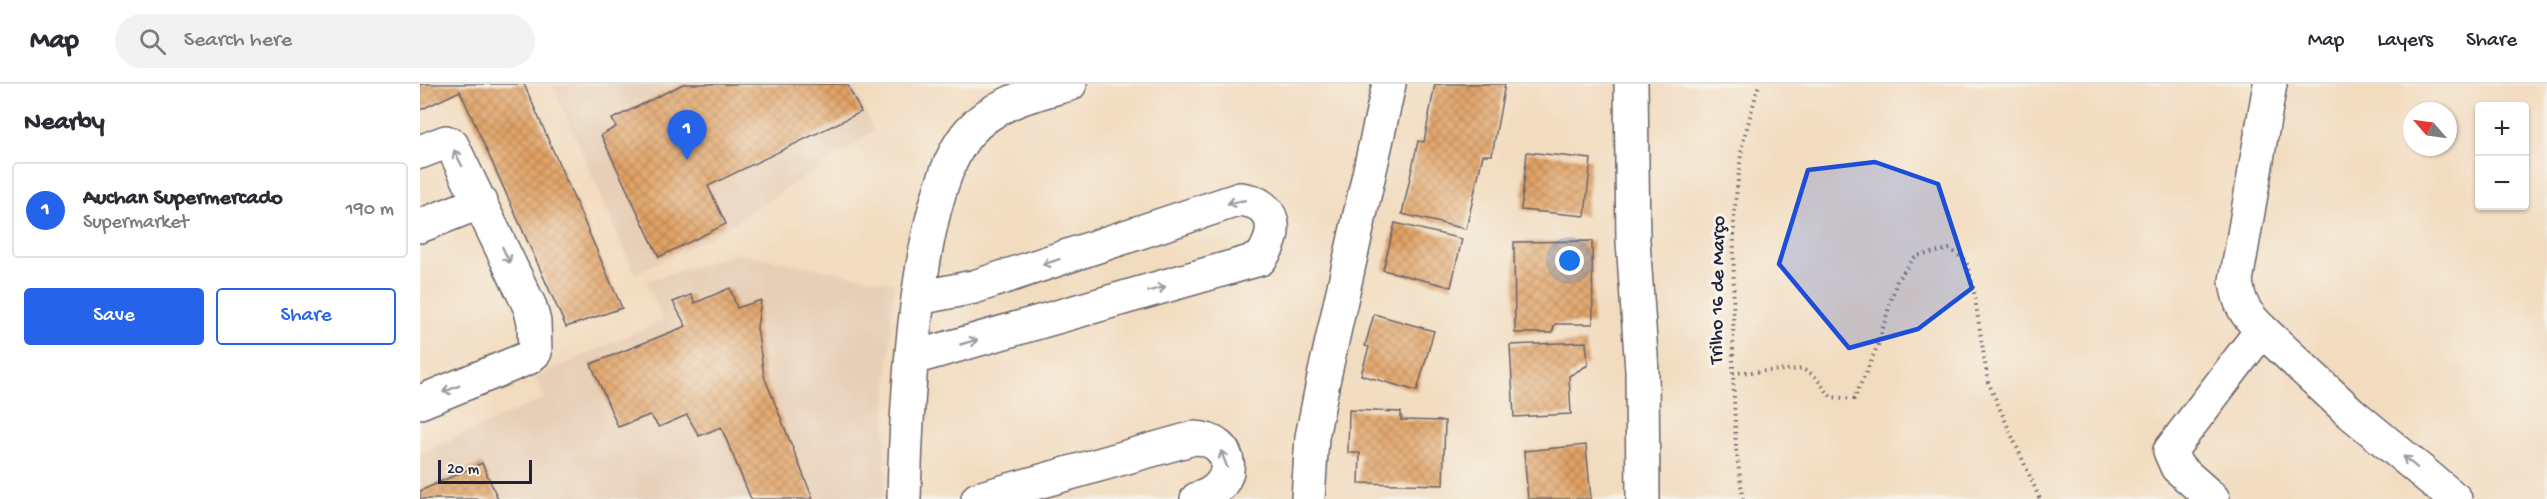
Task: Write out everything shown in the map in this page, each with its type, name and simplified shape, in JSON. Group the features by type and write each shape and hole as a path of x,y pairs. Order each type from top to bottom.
{"street":[{"path":"904,499 918,298 932,226 950,162 971,130 1015,91 1070,84"},
{"path":"1308,499 1312,437 1389,84"},
{"path":"1631,84 1633,242 1642,370 1643,499"},
{"path":"2270,84 2236,281 2238,299 2244,313 2351,413 2455,499"},
{"path":"420,152 442,142 452,146 530,307 534,322 535,352 528,358 420,402"},
{"path":"913,358 1260,259 1272,241 1274,230 1265,208 1252,200 1240,199 974,287 918,298"},
{"path":"420,226 481,202"},
{"path":"2213,499 2177,466 2170,451 2262,330"},
{"path":"978,499 1194,438 1203,438 1213,442 1224,453 1227,476 1213,495 1197,499"}],"path":[{"name":"Trilho 16 de Março","path":"1743,499 1736,449 1733,373 1734,213 1742,146 1759,84"},
{"path":"1733,373 1802,369 1814,375 1831,397 1854,399 1878,345 1897,280 1917,256 1950,249 1966,261 1973,286 1988,382 2040,499"}],"highlighted area":[{"path":"1875,162 1938,184 1972,288 1918,329 1849,348 1779,264 1808,170"}],"shaded area":[{"path":"552,84 853,84 874,131 725,229 635,274"},
{"path":"738,253 894,283 886,407 885,499 420,499 420,453 545,398 535,377 663,320 646,281"}],"building":[{"path":"420,84 524,84 622,308 566,327 460,91 420,110"},
{"path":"683,84 847,84 861,112 708,186 726,224 659,257 601,135 616,127 612,119"},
{"path":"1435,84 1505,84 1492,155 1483,155 1466,229 1402,214 1418,141 1424,142"},
{"path":"1527,152 1591,159 1585,216 1521,210"},
{"path":"1395,223 1462,239 1451,287 1383,270"},
{"path":"1592,241 1593,324 1555,324 1552,333 1515,333 1514,242"},
{"path":"730,288 737,308 761,300 757,327 764,376 813,499 751,499 721,427 699,436 687,415 659,427 650,415 618,427 591,364 686,326 673,302 691,295 695,303"},
{"path":"1374,314 1434,331 1417,391 1361,375 1369,347 1365,346"},
{"path":"1586,342 1588,365 1569,376 1571,414 1514,417 1510,345"},
{"path":"1349,410 1401,412 1401,420 1445,421 1443,485 1359,483 1360,453 1348,453"},
{"path":"1586,445 1591,499 1528,499 1524,451"},
{"path":"482,463 498,499 420,499 420,491"}],"place":[{"name":"Auchan Supermercado","path":"687,160"}]}
